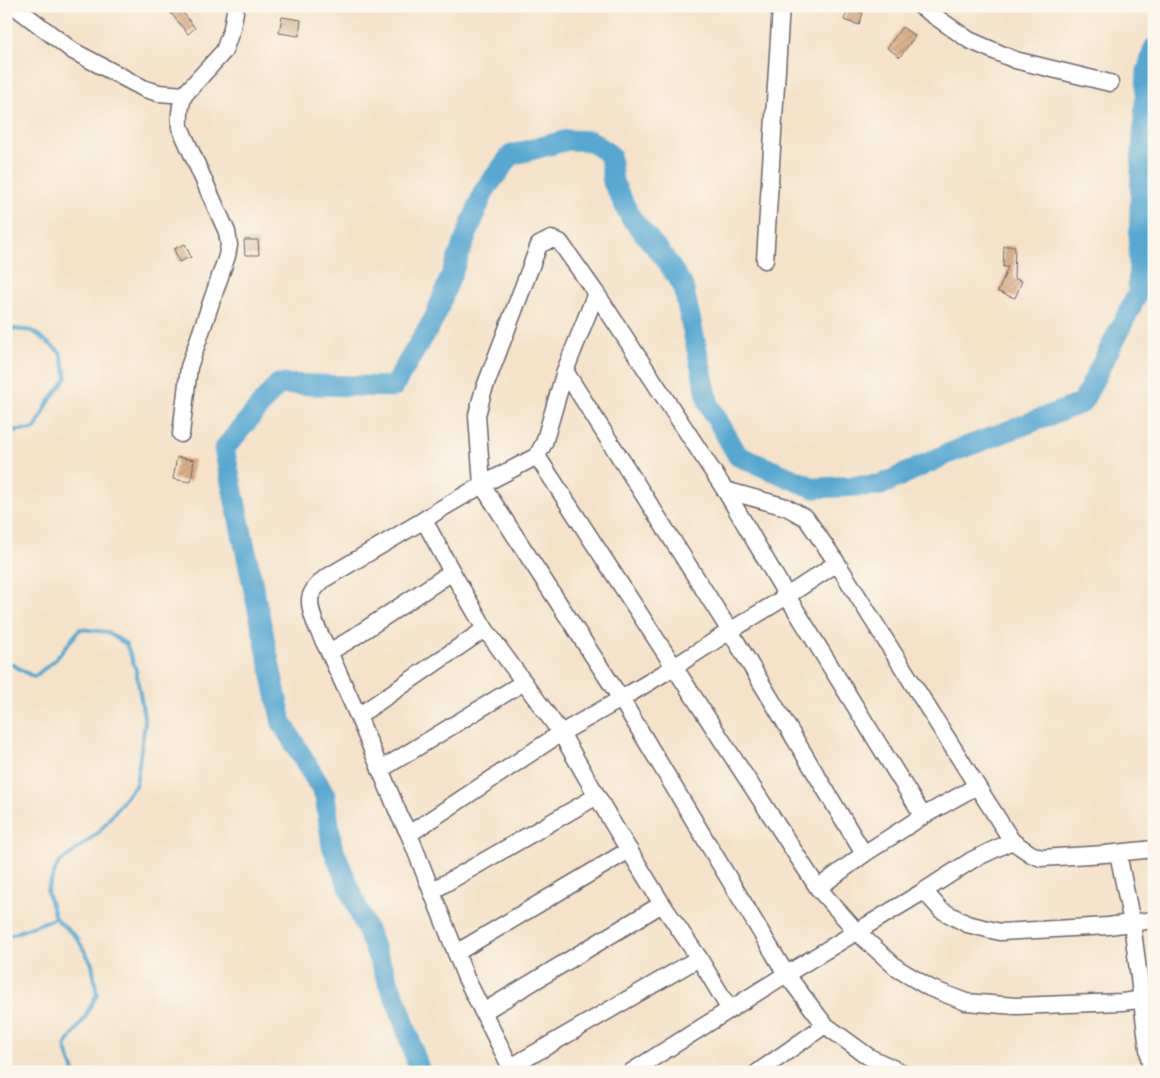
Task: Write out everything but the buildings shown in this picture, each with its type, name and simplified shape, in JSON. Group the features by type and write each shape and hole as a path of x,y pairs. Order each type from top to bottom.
{"street":[{"path":"14,6 73,51 145,89 159,93 184,95"},
{"path":"181,434 189,366 227,256 229,245 227,232 180,127 179,114 184,95 224,51 232,28 236,6"},
{"path":"766,260 781,6"},
{"path":"920,6 969,40 1015,60 1110,83"},
{"path":"901,1072 869,1057 826,1025 786,974 621,699 482,485 477,415 483,392 540,245 551,239 560,242 596,293 725,490 787,596 923,816"},
{"path":"596,293 565,371 544,443 538,456 438,510 324,579 314,588 310,598 312,614 409,834 466,978 512,1070 699,958"},
{"path":"565,371 730,631 864,854"},
{"path":"538,456 818,888 858,932 898,969 930,988 966,1002 1016,1006 1122,1002 1148,999"},
{"path":"725,490 786,507 806,518 837,563 1012,841 1030,854 1041,858 1154,849"},
{"path":"424,520 485,629 560,733 662,904 699,958 730,1010"},
{"path":"409,834 560,733 674,667 837,563"},
{"path":"329,652 452,572"},
{"path":"358,716 485,629"},
{"path":"380,770 524,682"},
{"path":"818,888 864,854 923,816 976,786"},
{"path":"432,891 597,796"},
{"path":"631,1072 786,974 924,892 972,860 1012,841"},
{"path":"456,953 629,850"},
{"path":"1118,853 1148,999 1151,1072"},
{"path":"924,892 942,910 967,924 1000,932 1108,926 1154,920"},
{"path":"483,1012 662,904"},
{"path":"769,1069 826,1025"}],"waterway":[{"path":"420,1072 400,1010 332,846 325,795 282,723 224,449 278,384 393,387 434,319 484,191 511,155 568,140 591,141 610,155 613,182 631,218 664,257 683,286 709,405 738,456 814,488 881,485 947,454 1082,403 1138,293 1141,167 1147,71 1154,48"},
{"path":"6,328 33,331 60,352 67,377 48,403 35,429 6,431"},
{"path":"6,661 34,677 56,659 80,629 107,632 126,644 136,670 145,723 136,784 99,832 58,864 47,891 55,918 77,938 92,964 97,994 84,1019 65,1046 74,1072"},
{"path":"6,937 55,918"}]}
